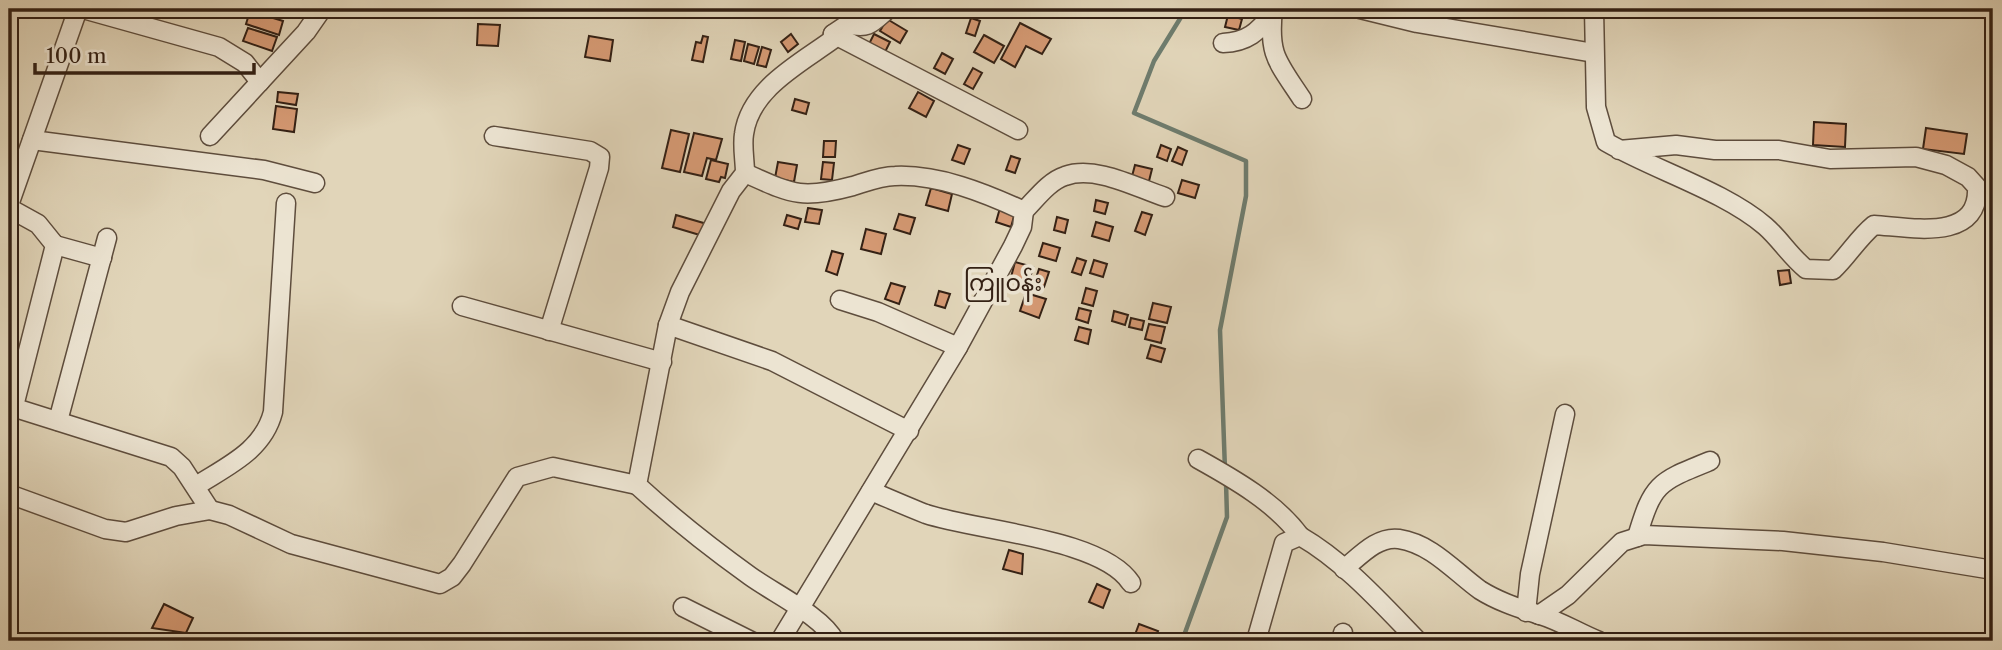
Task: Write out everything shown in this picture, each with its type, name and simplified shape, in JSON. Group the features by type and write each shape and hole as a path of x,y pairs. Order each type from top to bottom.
{"street":[{"path":"102,258 55,245 38,224 9,206 81,9 219,47 246,63 260,82"},
{"path":"210,136 236,104 306,32 322,9"},
{"path":"845,22 863,28 873,24 888,9"},
{"path":"1360,9 1417,23 1594,53"},
{"path":"1594,9 1594,53 1600,130 1606,142 1619,149 1739,208 1765,226 1806,269 1833,270 1849,255 1862,235 1874,225 1917,230 1952,226 1971,211 1978,196 1977,187 1968,177 1945,165 1916,157 1830,159 1779,150 1715,150 1676,145 1619,149"},
{"path":"1223,43 1240,43 1253,36 1273,11"},
{"path":"1273,11 1269,27 1271,47 1302,99"},
{"path":"845,22 1018,130"},
{"path":"637,485 668,326 685,281 731,191 745,173 744,133 759,99 780,76 831,40 845,22"},
{"path":"494,136 590,151 600,157 599,168 549,331"},
{"path":"32,140 264,170 314,183"},
{"path":"745,173 803,195 821,195 892,175 918,177 943,182 1024,211"},
{"path":"780,641 958,346 1013,246 1022,227 1024,211 1054,182 1073,174 1099,175 1165,197"},
{"path":"196,486 250,451 268,429 273,412 286,203"},
{"path":"58,421 107,238"},
{"path":"55,245 11,406 170,457 196,486 211,510"},
{"path":"840,300 878,312 958,346"},
{"path":"462,306 662,362"},
{"path":"668,326 772,361 909,431"},
{"path":"1533,613 1530,574 1565,414"},
{"path":"1198,459 1225,474 1289,520 1300,536 1318,546 1344,569 1418,641"},
{"path":"1637,537 1649,498 1661,482 1710,461"},
{"path":"9,494 105,529 126,532 176,516 211,510 229,515 291,544 440,584 452,577 462,564 517,477 553,467 637,485 677,521 830,632 835,641"},
{"path":"871,491 927,514 1045,540 1104,560 1124,572 1131,583"},
{"path":"1533,613 1568,595 1622,542 1637,537 1684,535 1783,541 1884,552 1993,570"},
{"path":"1256,641 1284,543 1300,536"},
{"path":"1344,569 1381,540 1397,539 1416,544 1454,567 1480,590 1599,641"},
{"path":"683,607 751,641"}],"building":[{"path":"250,11 283,21 279,35 246,24"},
{"path":"1228,15 1242,19 1239,30 1225,27"},
{"path":"971,18 980,21 975,36 966,33"},
{"path":"887,19 907,31 900,43 880,31"},
{"path":"1020,23 1051,39 1042,54 1026,46 1015,67 1001,59"},
{"path":"478,24 500,25 498,46 477,45"},
{"path":"248,28 277,37 272,51 243,41"},
{"path":"791,34 798,44 788,52 781,42"},
{"path":"874,34 890,42 885,52 869,44"},
{"path":"984,35 1004,46 994,63 974,52"},
{"path":"589,36 613,40 610,61 585,57"},
{"path":"703,36 708,37 703,62 692,60 696,42 701,43"},
{"path":"735,40 745,42 741,61 731,59"},
{"path":"748,44 759,47 754,64 744,61"},
{"path":"762,47 771,50 766,67 757,65"},
{"path":"942,53 953,59 945,74 934,68"},
{"path":"973,68 982,73 973,89 964,84"},
{"path":"278,92 298,94 296,105 277,102"},
{"path":"918,92 934,101 926,117 909,108"},
{"path":"795,99 809,103 806,114 792,110"},
{"path":"276,106 297,109 294,132 273,129"},
{"path":"1814,122 1846,124 1845,147 1813,145"},
{"path":"1926,128 1967,134 1964,154 1923,149"},
{"path":"671,130 689,134 680,172 662,168"},
{"path":"694,133 722,139 716,160 707,158 702,176 684,172"},
{"path":"824,141 836,141 835,157 823,157"},
{"path":"958,145 970,149 964,164 952,160"},
{"path":"1161,145 1171,149 1167,161 1157,157"},
{"path":"1178,147 1187,151 1182,165 1172,161"},
{"path":"1011,156 1020,159 1015,173 1006,170"},
{"path":"711,160 728,164 725,178 721,177 719,182 706,179"},
{"path":"778,162 797,165 794,182 775,178"},
{"path":"823,162 834,163 832,180 821,179"},
{"path":"1135,165 1152,169 1148,185 1131,180"},
{"path":"1182,180 1199,185 1195,198 1178,193"},
{"path":"931,188 952,194 948,211 926,205"},
{"path":"1096,200 1108,203 1105,214 1094,211"},
{"path":"808,208 822,210 819,224 805,222"},
{"path":"1000,208 1015,213 1011,227 996,222"},
{"path":"1142,212 1152,215 1145,235 1135,231"},
{"path":"899,214 915,218 910,234 894,229"},
{"path":"676,215 707,224 703,236 673,227"},
{"path":"787,215 801,219 798,229 784,225"},
{"path":"1057,217 1068,220 1065,233 1054,230"},
{"path":"1096,222 1113,227 1109,241 1092,236"},
{"path":"866,229 886,234 881,254 861,249"},
{"path":"1043,243 1060,248 1056,261 1039,256"},
{"path":"832,251 843,254 837,275 826,271"},
{"path":"1077,258 1086,261 1081,275 1072,272"},
{"path":"1094,260 1107,264 1103,277 1090,273"},
{"path":"1015,262 1033,267 1029,282 1011,277"},
{"path":"1039,269 1049,272 1044,287 1034,284"},
{"path":"1789,270 1791,283 1780,285 1778,271"},
{"path":"891,283 905,287 899,304 885,299"},
{"path":"1086,288 1097,291 1093,306 1082,303"},
{"path":"939,291 950,294 945,308 935,305"},
{"path":"1026,293 1046,299 1039,318 1020,311"},
{"path":"1153,303 1171,307 1167,323 1149,319"},
{"path":"1079,308 1091,311 1088,323 1076,319"},
{"path":"1114,311 1128,315 1125,325 1112,321"},
{"path":"1131,318 1144,321 1142,330 1129,327"},
{"path":"1149,324 1165,327 1161,343 1145,339"},
{"path":"1079,327 1091,330 1088,344 1075,340"},
{"path":"1151,345 1165,349 1161,362 1147,358"},
{"path":"1009,550 1023,554 1022,574 1003,569"},
{"path":"1097,584 1110,590 1103,608 1089,602"},
{"path":"164,604 193,618 186,633 152,628"},
{"path":"1139,624 1158,631 1154,641 1133,640"}],"waterway":[{"path":"1186,9 1154,61 1134,113 1246,161 1246,196 1220,330 1225,470"},
{"path":"1182,641 1227,517 1226,482"}],"district":[{"name":"ကြူဝန်း","path":"1003,283"}]}
